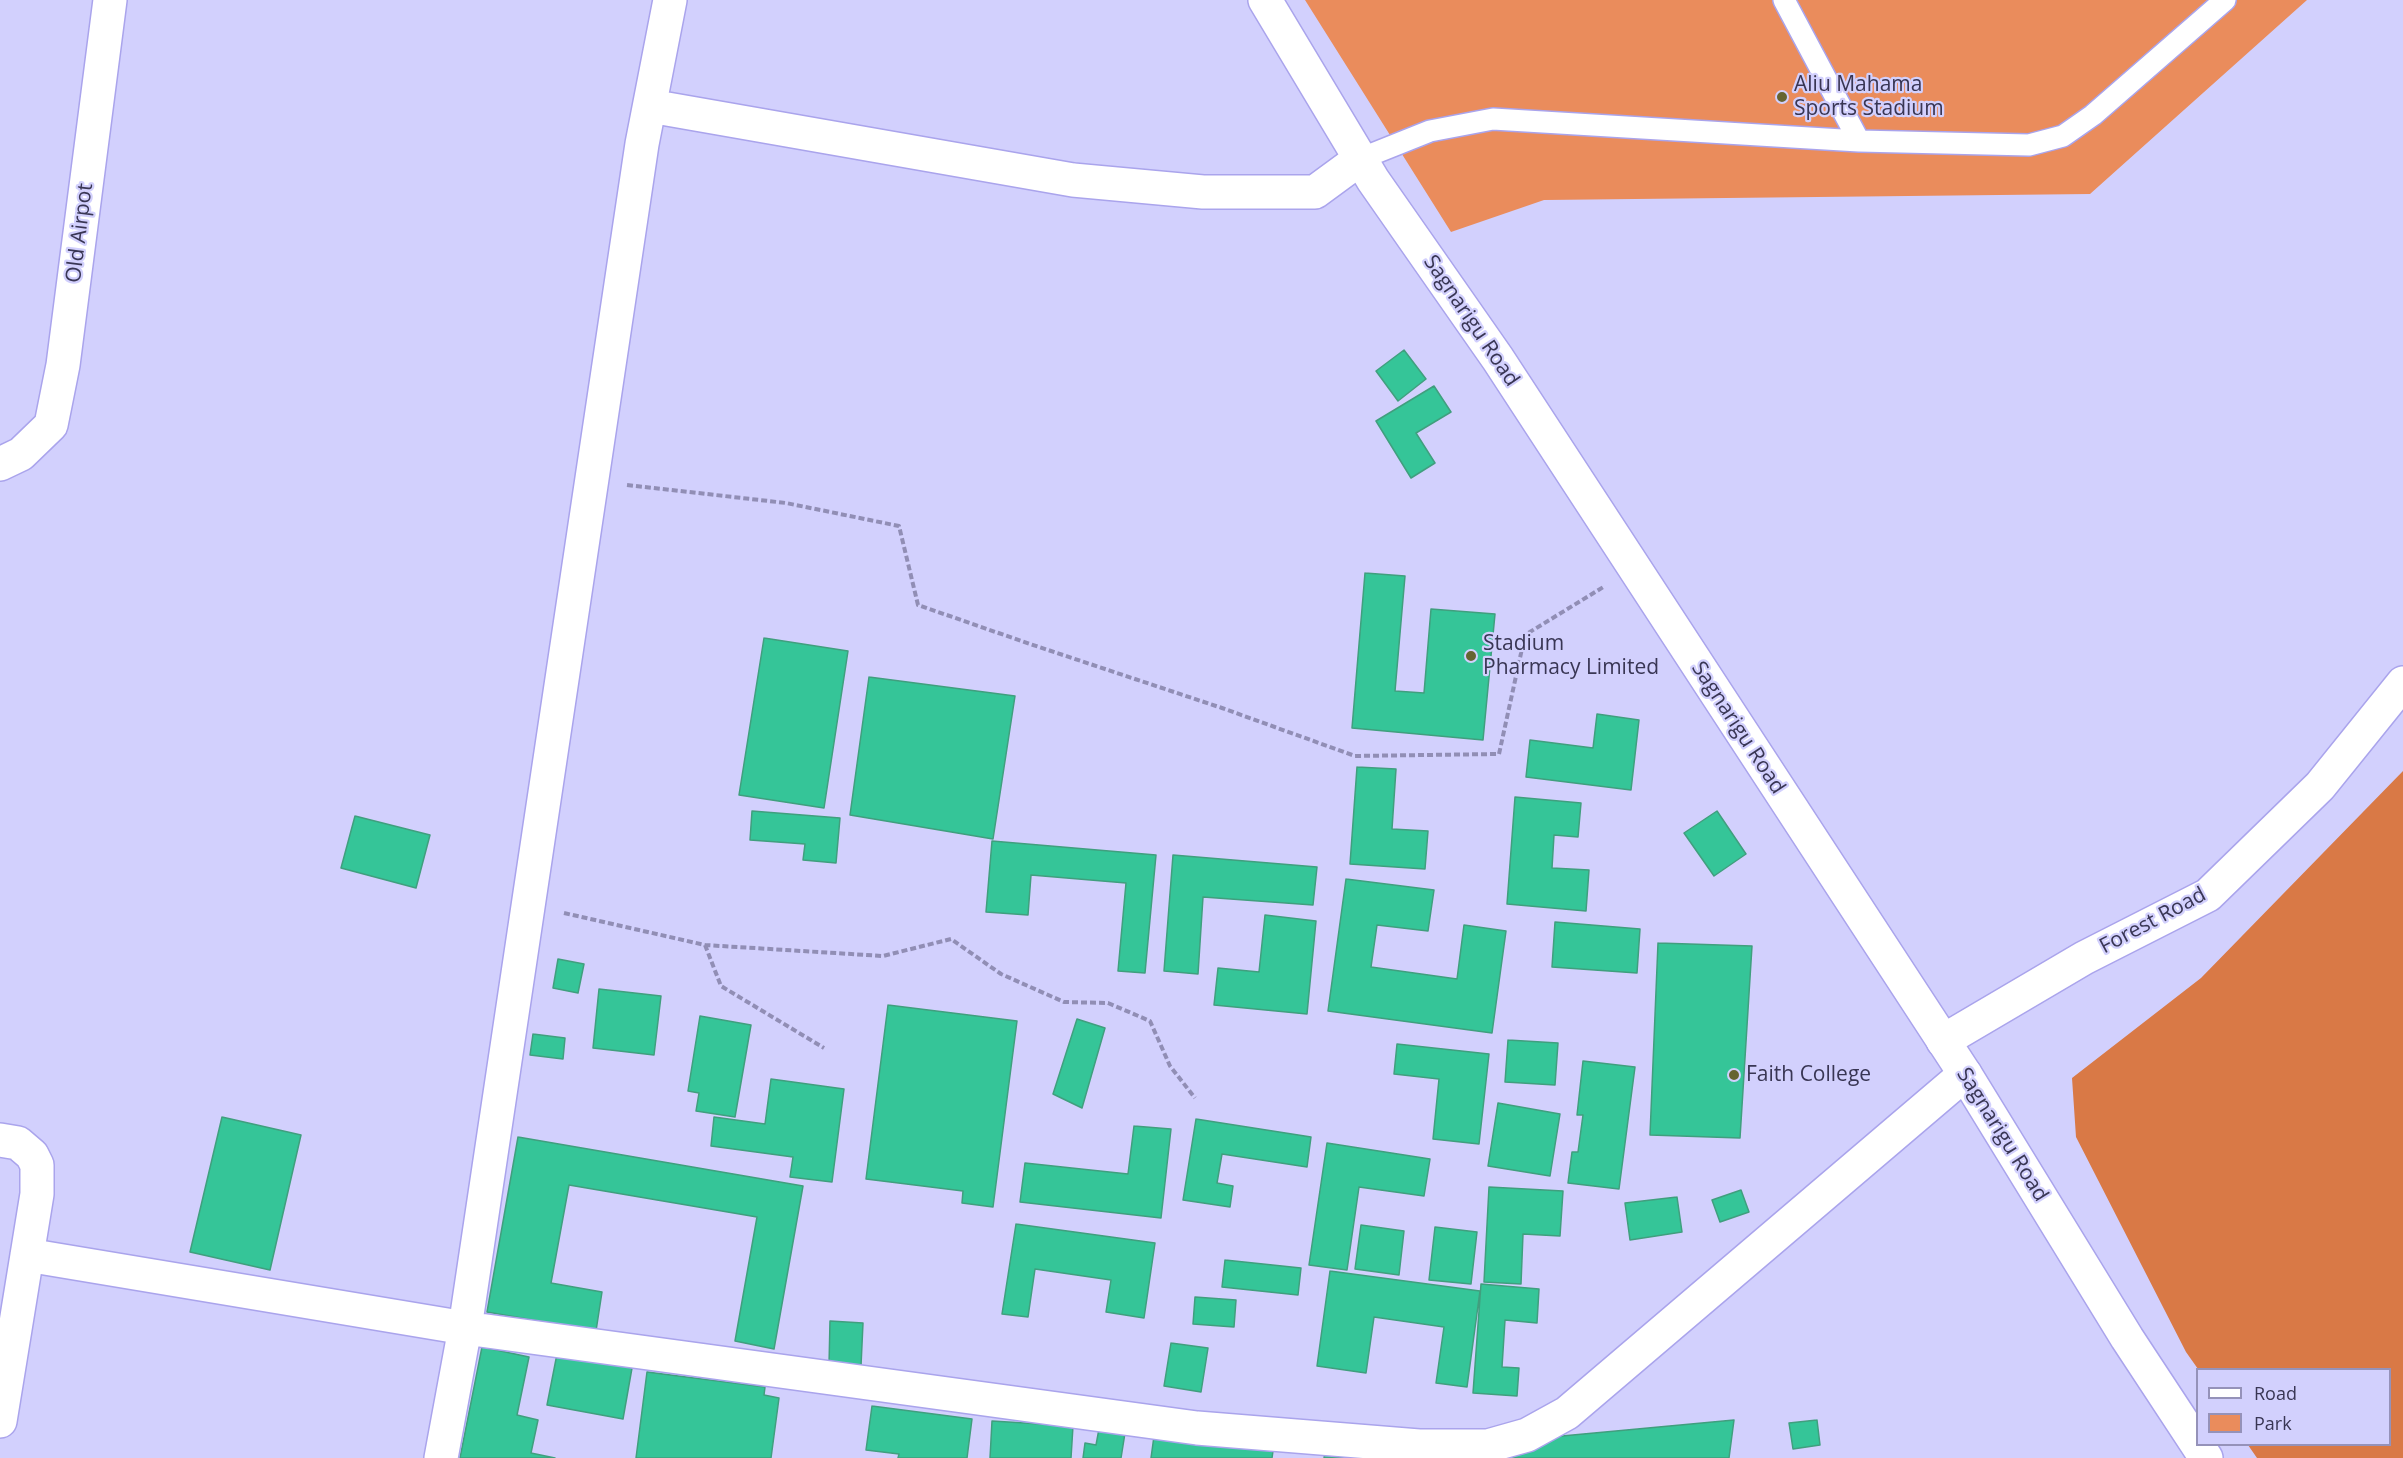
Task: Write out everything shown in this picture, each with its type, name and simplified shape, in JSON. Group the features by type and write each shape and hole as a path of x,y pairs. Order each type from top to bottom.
{"street":[{"name":"Old Airpot","path":"11,459 51,425 63,365 110,0"},
{"path":"441,1458 465,1328 642,144 670,0"},
{"name":"Sagnarigu Road","path":"1266,0 1360,159 1498,359 1965,1074 2127,1338 2196,1443"},
{"path":"650,106 1073,180 1203,192 1315,192 1360,159"},
{"name":"Forest Road","path":"1943,1041 2084,958 2208,895 2320,786 2403,683"},
{"path":"27,1256 465,1328 1197,1428 1419,1446 1488,1446 1527,1436 1566,1413 1965,1074"},
{"path":"0,1140 18,1143 32,1155 37,1165 37,1194 0,1421"}],"lane":[{"path":"1784,0 1858,141"},
{"path":"1360,159 1430,131 1493,119 1858,141 2029,145 2063,136 2110,100 2224,0"}],"path":[{"path":"592,480 786,503 899,526 918,605 1222,708 1355,756 1499,754 1525,635 1634,569"},
{"path":"528,905 705,945 883,956 951,939 1001,974 1064,1002 1108,1003 1150,1021 1170,1066 1195,1098"},
{"path":"705,945 721,986 824,1048"}],"green space":[{"name":"Aliu Mahama Sports Stadium","path":"1305,0 2307,0 2090,194 1544,200 1451,232"}],"shaded area":[{"path":"2403,771 2403,1458 2257,1458 2249,1446 2391,1446 2391,1368 2197,1368 2186,1352 2076,1137 2072,1078 2201,978"}],"building":[{"path":"1404,350 1426,379 1398,401 1376,371"},
{"path":"1434,386 1451,412 1416,433 1435,463 1411,478 1376,421"},
{"path":"1365,573 1405,576 1395,691 1424,693 1431,609 1495,614 1483,740 1352,728"},
{"path":"764,638 848,651 824,808 739,795"},
{"path":"869,677 1015,696 993,839 850,815"},
{"path":"1597,714 1639,720 1631,790 1526,777 1530,740 1593,748"},
{"path":"1357,767 1396,769 1392,829 1428,831 1425,869 1350,864"},
{"path":"1515,797 1581,803 1578,837 1554,835 1552,868 1589,870 1586,911 1507,904"},
{"path":"752,811 840,818 836,863 803,860 805,844 750,840"},
{"path":"1717,811 1746,854 1714,876 1684,833"},
{"path":"355,816 430,835 416,888 341,868"},
{"path":"992,841 1156,855 1145,973 1118,971 1126,883 1031,875 1028,915 986,912"},
{"path":"1173,855 1317,867 1313,905 1203,897 1198,974 1164,971"},
{"path":"1346,879 1434,890 1428,931 1377,925 1371,967 1457,979 1464,925 1506,931 1492,1033 1328,1011"},
{"path":"1265,915 1316,921 1307,1014 1214,1005 1218,968 1259,972"},
{"path":"1555,922 1640,929 1637,973 1552,967"},
{"path":"1658,943 1752,946 1740,1138 1650,1135"},
{"path":"558,959 584,964 578,993 553,988"},
{"path":"599,989 661,996 654,1055 593,1048"},
{"path":"888,1005 1017,1021 993,1207 962,1203 963,1191 866,1179"},
{"path":"700,1016 751,1025 735,1117 696,1111 699,1093 688,1091"},
{"path":"1077,1019 1105,1028 1082,1108 1053,1094"},
{"path":"533,1034 565,1038 563,1059 530,1055"},
{"path":"1508,1040 1558,1043 1555,1085 1505,1082"},
{"path":"1397,1044 1489,1054 1479,1144 1433,1139 1439,1079 1394,1074"},
{"path":"1583,1061 1635,1067 1619,1189 1568,1183 1572,1152 1578,1152 1583,1115 1577,1115"},
{"path":"771,1079 844,1089 832,1182 790,1177 793,1157 711,1146 714,1117 765,1124"},
{"path":"1498,1103 1560,1114 1550,1176 1488,1166"},
{"path":"222,1117 301,1135 270,1270 190,1252"},
{"path":"1196,1119 1311,1137 1307,1167 1222,1154 1217,1183 1233,1186 1230,1207 1183,1200"},
{"path":"1134,1126 1171,1129 1161,1218 1020,1202 1025,1163 1128,1174"},
{"path":"518,1137 803,1186 774,1349 735,1341 757,1217 569,1185 551,1283 602,1292 596,1331 487,1312"},
{"path":"1327,1143 1430,1159 1424,1196 1359,1187 1347,1270 1309,1265"},
{"path":"1489,1187 1563,1191 1560,1236 1523,1234 1521,1284 1484,1282"},
{"path":"1741,1190 1749,1212 1720,1222 1712,1200"},
{"path":"1677,1197 1682,1232 1630,1240 1625,1203"},
{"path":"1016,1224 1155,1243 1144,1318 1106,1312 1111,1280 1035,1269 1028,1317 1002,1314"},
{"path":"1361,1225 1404,1231 1399,1275 1355,1269"},
{"path":"1435,1227 1477,1232 1471,1284 1429,1280"},
{"path":"1225,1260 1301,1268 1298,1295 1222,1287"},
{"path":"1330,1271 1480,1291 1467,1387 1436,1383 1444,1327 1374,1317 1366,1373 1317,1366"},
{"path":"1481,1284 1539,1289 1537,1323 1505,1320 1502,1367 1519,1368 1517,1396 1473,1393"},
{"path":"1195,1297 1236,1300 1234,1327 1193,1324"},
{"path":"830,1321 863,1323 861,1366 829,1365"},
{"path":"1171,1343 1208,1348 1201,1392 1164,1386"},
{"path":"482,1347 529,1357 517,1415 538,1420 531,1453 555,1458 460,1458"},
{"path":"557,1354 632,1368 623,1419 547,1405"},
{"path":"647,1372 765,1387 764,1395 779,1398 771,1458 636,1458"},
{"path":"872,1406 972,1419 967,1458 898,1458 899,1454 866,1450"},
{"path":"1734,1420 1729,1458 1498,1458 1519,1440"},
{"path":"1817,1420 1820,1445 1793,1449 1789,1423"},
{"path":"992,1421 1073,1426 1071,1458 990,1458"},
{"path":"1099,1429 1125,1433 1121,1458 1083,1458 1085,1443 1096,1445"},
{"path":"1154,1436 1273,1451 1272,1458 1151,1458"},
{"path":"1325,1452 1368,1458 1324,1458"}],"place":[{"name":"Aliu Mahama Sports Stadium","path":"1782,97"},
{"name":"Stadium Pharmacy Limited","path":"1471,656"},
{"name":"Faith College","path":"1734,1075"}]}
